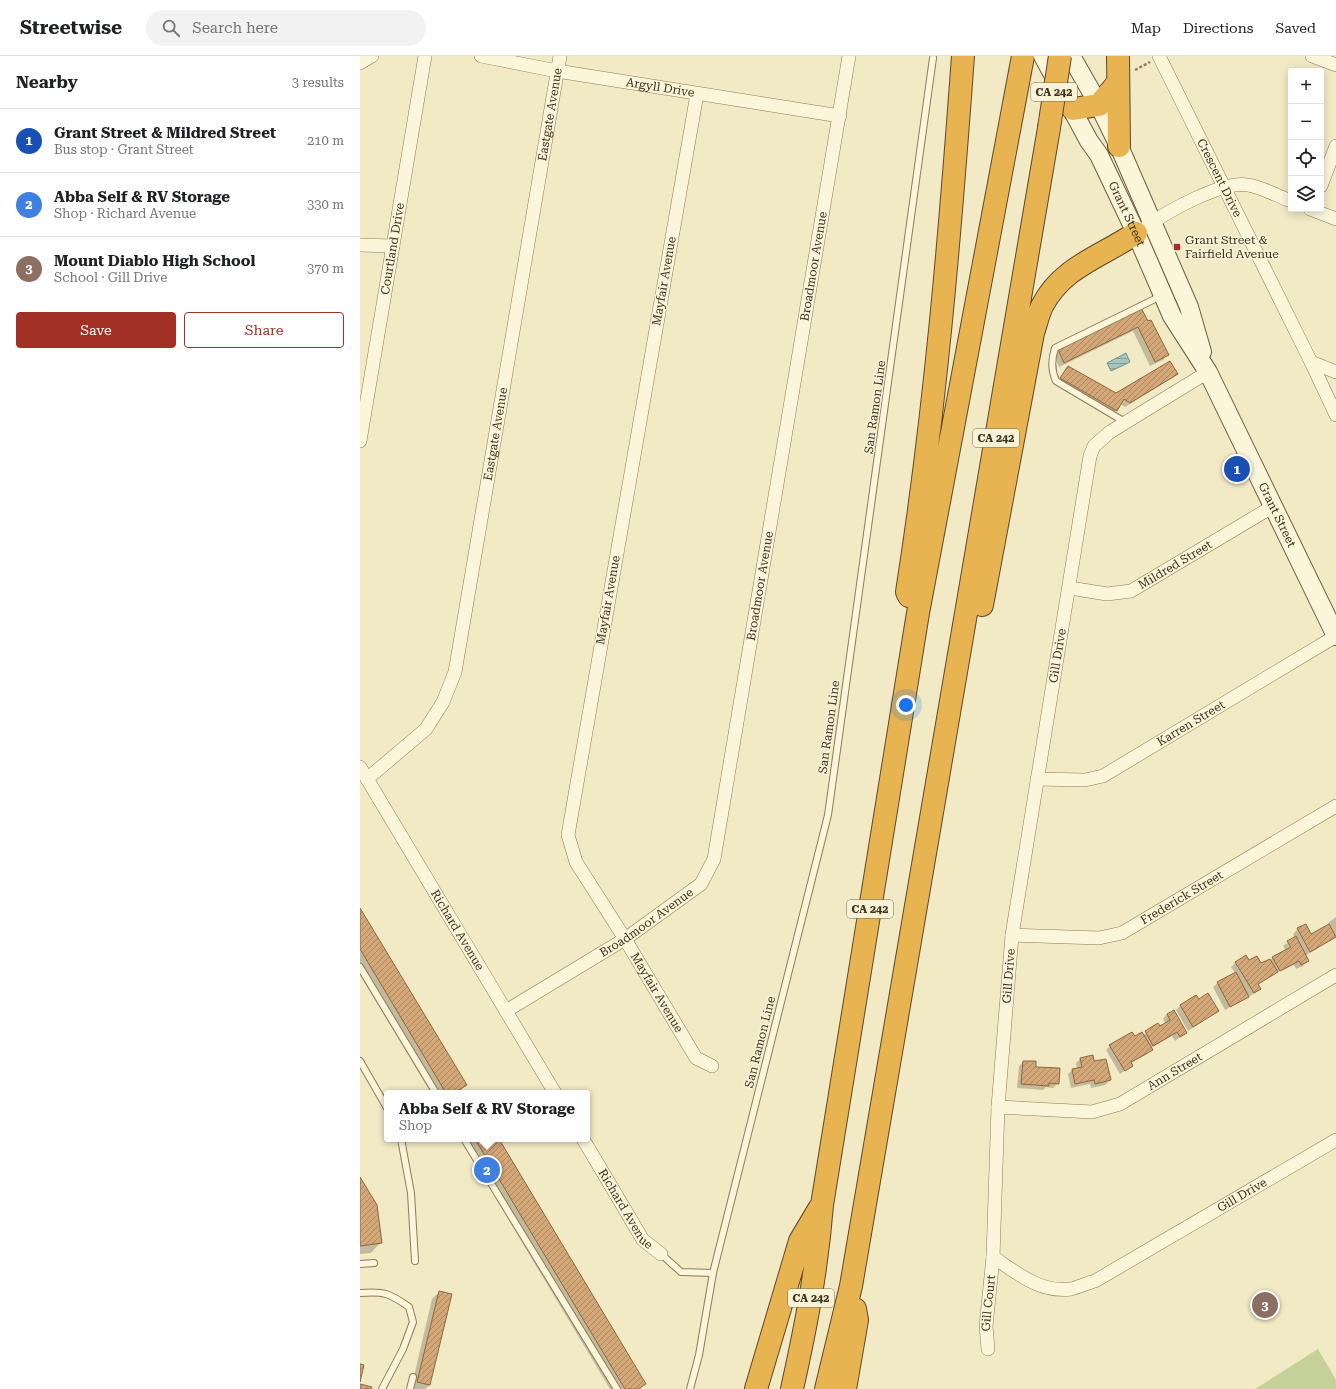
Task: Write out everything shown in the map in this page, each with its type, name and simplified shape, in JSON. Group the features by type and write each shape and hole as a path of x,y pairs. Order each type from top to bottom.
{"highway":[{"path":"918,613 907,592 926,463 949,249 963,56"},
{"name":"CA 242","path":"792,1389 810,1310 818,1255 822,1205 918,613 1023,56"},
{"name":"CA 242","path":"826,1389 851,1286 1049,128 1060,56"},
{"path":"1073,109 1099,104 1117,72"},
{"path":"1117,72 1118,146"},
{"path":"943,748 956,725 991,562 1033,333 1042,307 1054,288 1070,271 1144,228"},
{"path":"756,1389 800,1241 822,1205"},
{"path":"845,1389 857,1320 851,1286"}],"street":[{"path":"360,63 372,56"},
{"name":"Courtland Drive","path":"360,441 361,421 393,246 425,56"},
{"name":"Argyll Drive","path":"481,56 557,71 840,116"},
{"name":"Eastgate Avenue","path":"367,779 426,729 443,702 455,672 560,56"},
{"name":"Broadmoor Avenue","path":"506,1011 625,939 701,884 714,859 849,56"},
{"name":"Grant Street","path":"1043,56 1089,141 1144,228 1189,307 1208,372"},
{"name":"Grant Street","path":"1071,56 1099,104 1118,146 1163,295 1172,316 1208,372 1272,507 1336,636"},
{"path":"1312,56 1336,65"},
{"name":"Crescent Drive","path":"1159,57 1336,415"},
{"name":"Mayfair Avenue","path":"697,94 568,835 576,862 625,939 696,1058 712,1066"},
{"path":"1324,178 1336,146"},
{"path":"1144,228 1163,214 1224,186 1247,184 1288,200"},
{"path":"1318,212 1336,219"},
{"path":"360,245 393,246"},
{"path":"1311,362 1336,372"},
{"name":"Gill Drive","path":"1208,372 1110,432 1094,446 1090,456 1070,588 1012,935 998,1107 993,1257 1029,1282 1048,1289 1071,1289 1095,1281 1336,1140"},
{"name":"Mildred Street","path":"1070,588 1108,594 1131,591 1272,507"},
{"name":"Karren Street","path":"1037,779 1085,780 1103,776 1336,636"},
{"name":"Richard Avenue","path":"360,767 553,1090"},
{"name":"Frederick Street","path":"1012,935 1099,938 1122,933 1336,806"},
{"name":"Ann Street","path":"998,1107 1092,1112 1120,1104 1336,975"},
{"name":"Richard Avenue","path":"585,1142 643,1240 661,1254"},
{"name":"Gill Court","path":"988,1349 986,1326 993,1257"}],"lane":[{"name":"San Ramon Line","path":"690,1389 699,1355 713,1273 828,814 933,58"},
{"path":"1125,422 1056,381 1052,373 1054,348 1163,295"},
{"path":"360,967 434,1090"},
{"path":"360,1062 384,1103"},
{"path":"401,1142 411,1194 415,1261"},
{"path":"466,1142 617,1389"},
{"path":"661,1254 681,1272 713,1273"},
{"path":"360,1264 374,1263"},
{"path":"360,1293 379,1291 394,1296 409,1307 413,1322 403,1349 382,1389"},
{"path":"410,1389 413,1378"}],"path":[{"path":"1117,72 1126,74 1159,57"}],"green space":[{"path":"1318,1349 1336,1380 1336,1389 1255,1389"}],"water":[{"path":"1126,353 1130,362 1111,371 1107,363"}],"building":[{"path":"1141,308 1148,321 1151,320 1169,355 1155,362 1138,327 1064,363 1058,349"},
{"path":"1170,361 1178,374 1130,403 1124,399 1117,411 1060,378 1068,366 1116,393"},
{"path":"360,908 467,1085 459,1090 444,1090 360,949"},
{"path":"1306,924 1311,934 1329,924 1336,937 1310,952 1297,928"},
{"path":"1296,936 1309,961 1301,965 1299,961 1280,971 1272,957 1291,947 1287,941"},
{"path":"1246,955 1249,960 1257,956 1261,963 1270,959 1278,972 1258,984 1261,989 1254,993 1235,962"},
{"path":"1236,972 1249,997 1230,1007 1217,982"},
{"path":"1208,993 1219,1011 1193,1027 1180,1005 1196,995 1199,999"},
{"path":"1174,1010 1187,1033 1180,1037 1177,1032 1153,1046 1145,1031 1158,1023 1160,1026 1170,1020 1167,1014"},
{"path":"1132,1032 1135,1036 1142,1032 1153,1050 1131,1062 1133,1066 1125,1071 1109,1045"},
{"path":"1093,1055 1094,1061 1106,1059 1111,1080 1095,1084 1094,1080 1075,1084 1072,1069 1082,1067 1080,1058"},
{"path":"1023,1061 1036,1061 1036,1067 1060,1068 1059,1084 1049,1083 1049,1086 1021,1084"},
{"path":"477,1142 501,1142 646,1384 638,1389 625,1389"},
{"path":"360,1177 377,1205 382,1243 360,1246"},
{"path":"439,1291 452,1294 430,1385 417,1382"},
{"path":"360,1364 364,1365 360,1382"},
{"path":"360,1384 372,1387 371,1389 360,1389"}],"place":[{"name":"Grant Street & Fairfield Avenue","path":"1177,247"},
{"name":"Grant Street & Mildred Street","path":"1237,469"},
{"name":"Abba Self & RV Storage","path":"487,1170"},
{"name":"Mount Diablo High School","path":"1265,1305"}]}
